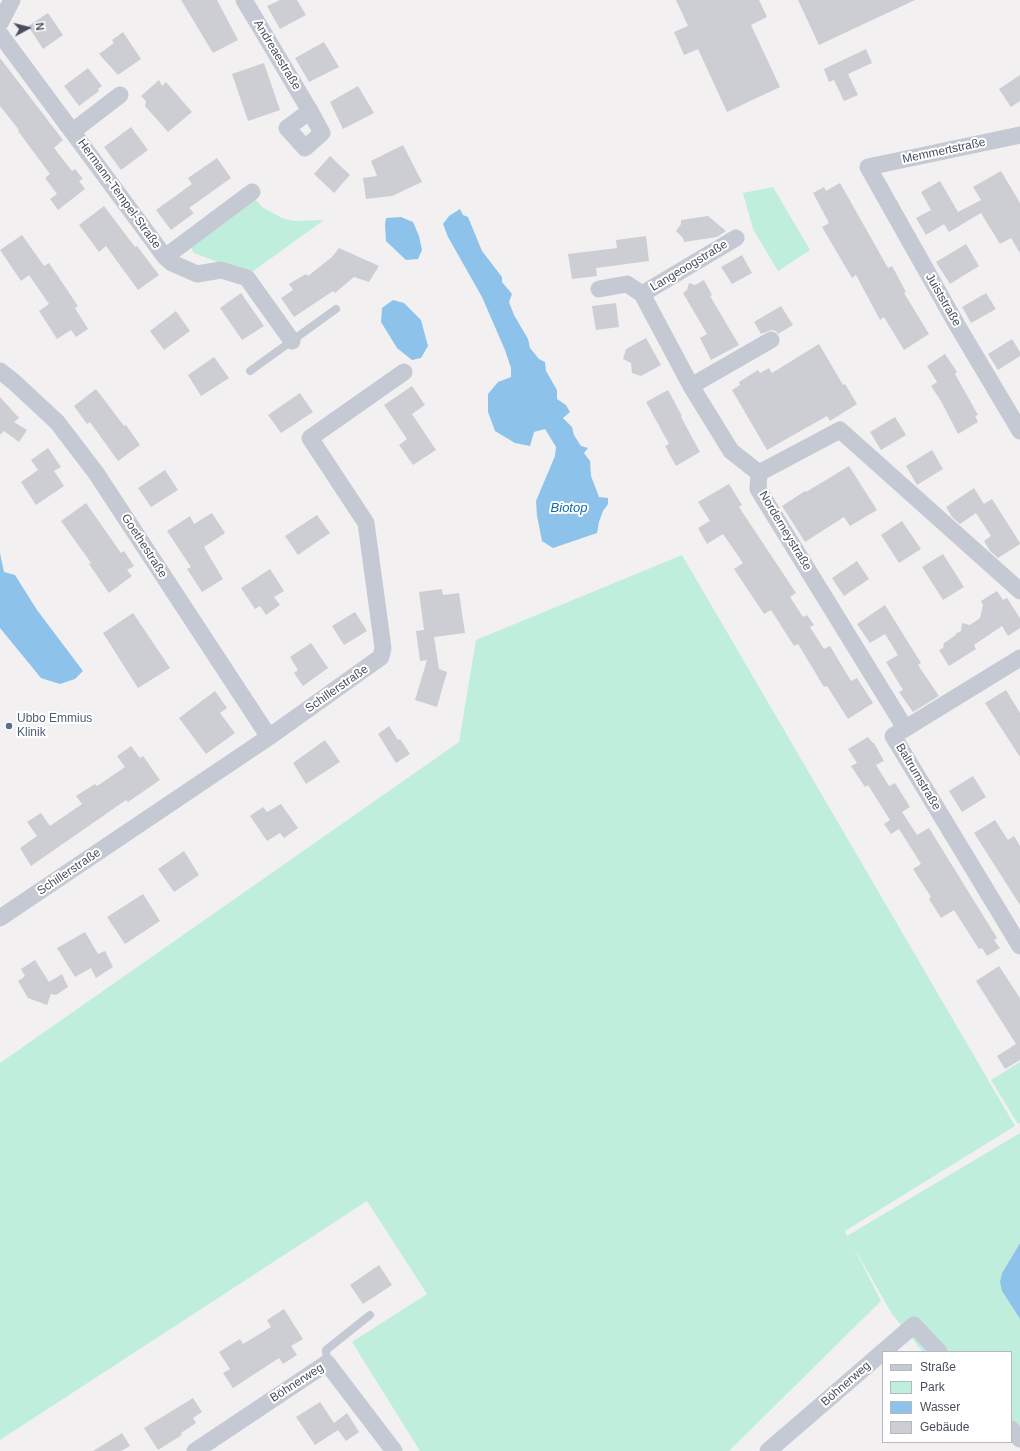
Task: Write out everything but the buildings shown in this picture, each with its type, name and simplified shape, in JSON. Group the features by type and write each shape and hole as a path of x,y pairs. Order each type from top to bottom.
{"street":[{"path":"0,23 12,0"},
{"name":"Andreaestraße","path":"244,0 310,111"},
{"name":"Hermann-Tempel-Straße","path":"0,34 165,257 172,263 197,274 222,270 247,278 292,341"},
{"name":"Hermann-Tempel-Straße","path":"73,131 120,95"},
{"name":"Memmertstraße","path":"868,167 1018,140"},
{"name":"Juiststraße","path":"868,167 957,325 1020,431"},
{"name":"Hermann-Tempel-Straße","path":"165,257 252,192"},
{"name":"Langeoogstraße","path":"642,294 736,238"},
{"name":"Langeoogstraße","path":"599,289 627,284 642,294 691,386 731,451 759,473"},
{"path":"691,386 770,340"},
{"name":"Goethestraße","path":"0,371 57,422 96,473 269,737"},
{"name":"Schillerstraße","path":"0,918 269,737 381,657 383,648 366,523 310,438 404,372"},
{"path":"759,473 840,430 1020,591"},
{"name":"Norderneystraße","path":"759,473 758,489 905,728"},
{"name":"Baltrumstraße","path":"1018,663 893,736 1020,946"},
{"name":"Böhnerweg","path":"884,1351 914,1325 938,1351"},
{"name":"Böhnerweg","path":"768,1451 882,1353"},
{"name":"Böhnerweg","path":"195,1451 327,1363 394,1451"},
{"path":"1012,1430 1020,1439"}],"lane":[{"path":"250,371 336,310"},
{"path":"327,1363 326,1350 370,1315"}],"green space":[{"path":"773,187 810,250 778,271 753,229 743,193"},
{"path":"253,197 262,207 282,218 293,221 324,220 249,274 194,253 189,244"},
{"path":"682,555 1015,1126 845,1231 847,1236 1020,1133 1020,1243 1002,1273 1002,1291 1020,1319 1020,1448 1012,1441 1012,1351 922,1351 892,1314 853,1246 881,1301 729,1451 420,1451 352,1342 427,1294 367,1201 0,1440 0,1063 459,742 476,640"},
{"path":"1020,1062 1020,1123 1018,1124 991,1080"}],"water":[{"name":"Biotop","path":"460,209 463,215 468,217 482,251 502,277 502,282 512,294 509,302 514,315 528,339 530,348 539,359 545,362 546,371 557,390 557,399 566,405 570,412 563,418 572,427 574,435 581,446 588,448 584,453 590,461 591,476 599,497 608,498 608,504 603,511 597,533 553,548 542,541 537,516 536,501 555,456 556,447 545,429 534,432 530,446 515,443 495,431 488,412 488,394 498,382 511,377 511,368 505,350 482,297 448,237 443,224 449,216"},
{"path":"401,217 413,222 419,236 422,250 418,259 406,260 386,241 386,218"},
{"path":"393,300 404,303 421,320 428,346 421,358 412,360 397,348 381,322 382,308"},
{"path":"0,553 4,572 15,575 37,610 83,671 75,679 60,684 41,678 0,628"},
{"path":"1020,1243 1020,1319 1002,1291 1000,1282 1002,1273"}],"place":[{"name":"Ubbo Emmius Klinik","path":"9,726"}]}
